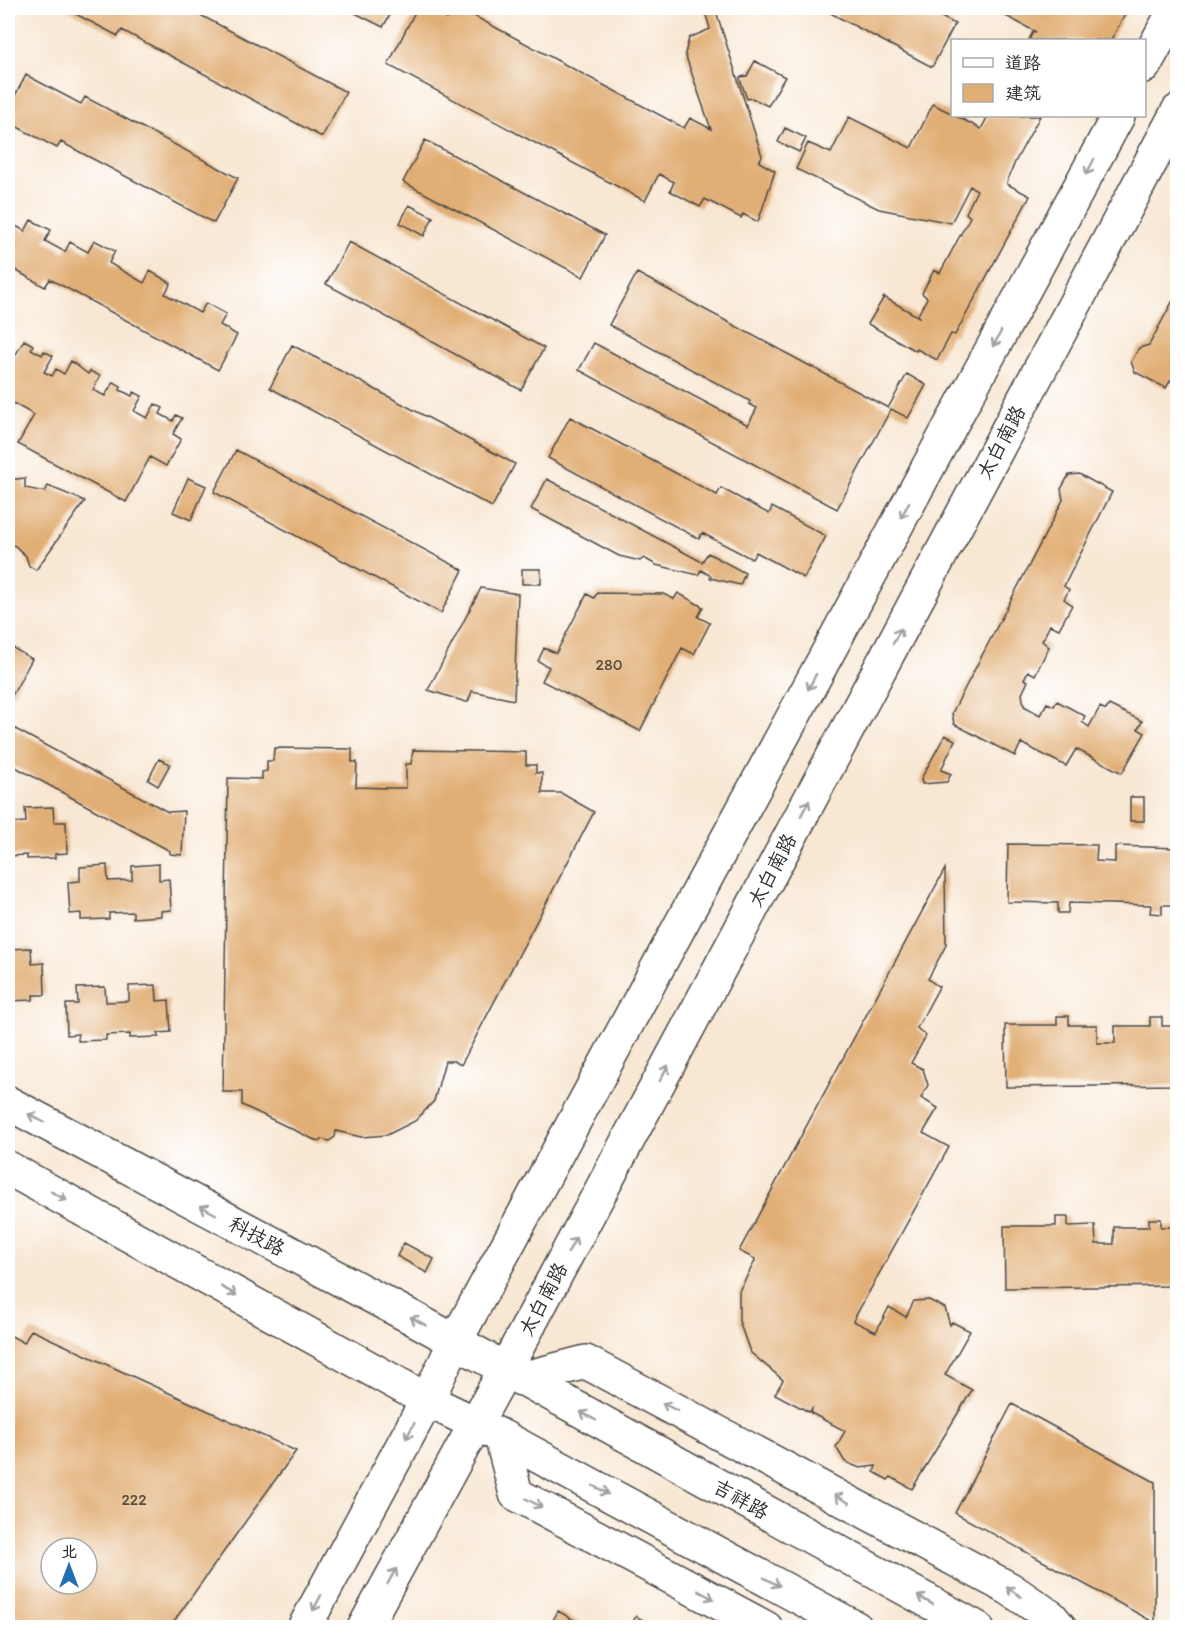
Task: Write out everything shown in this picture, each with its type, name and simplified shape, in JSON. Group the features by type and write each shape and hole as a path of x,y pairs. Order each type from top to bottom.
{"main road":[{"path":"1146,62 1176,8"},
{"name":"太白南路","path":"364,1628 488,1429 513,1375 1178,111"},
{"path":"304,1628 427,1400 455,1342 1117,117"},
{"name":"科技路","path":"8,1103 513,1375"},
{"path":"8,1168 427,1400 488,1429 856,1628"},
{"path":"513,1375 586,1362 1010,1589 1051,1617 1060,1628"},
{"name":"吉祥路","path":"513,1375 977,1628"},
{"path":"488,1429 516,1494 766,1628"}],"building":[{"path":"64,8 187,8 346,92 322,137 122,30 118,36"},
{"path":"345,8 394,8 383,27"},
{"path":"417,8 426,8 447,19 453,8 459,8 684,128 690,118 711,129 685,54 689,38 710,29 704,8 715,8 762,156 759,162 775,171 758,222 743,214 741,218 705,199 700,207 670,191 674,182 659,174 645,201 388,65"},
{"path":"821,8 924,8 955,24 932,67"},
{"path":"991,8 1128,9 1112,39 1030,39 1033,32 1036,32"},
{"path":"755,61 785,77 768,106 752,98 747,99 740,79 740,77 747,76"},
{"path":"26,75 81,104 85,97 238,178 214,223 61,142 57,148 8,122 8,109"},
{"path":"933,104 951,113 951,117 958,117 981,129 987,117 1039,117 1007,182 1030,196 955,335 951,334 937,360 868,324 884,297 919,317 927,298 922,293 934,270 940,273 970,217 966,213 977,190 970,186 951,223 879,209 796,169 808,143 831,153 849,117 911,148"},
{"path":"785,128 806,138 799,152 778,142"},
{"path":"425,140 605,235 583,277 403,182"},
{"path":"409,205 433,217 424,236 400,223"},
{"path":"31,220 51,230 45,241 65,252 70,242 88,252 94,240 115,251 109,263 144,283 150,271 171,283 165,294 200,313 206,303 226,314 220,325 237,335 218,370 50,279 45,287 8,266 8,222 25,231"},
{"path":"349,242 544,348 521,390 326,284"},
{"path":"637,273 888,408 907,374 926,385 908,418 891,409 837,509 579,370 594,343 748,425 757,408 749,404 750,401 609,325"},
{"path":"1178,291 1178,354 1175,359 1178,361 1178,368 1166,388 1135,372 1131,362 1139,348 1149,345"},
{"path":"24,340 33,345 31,349 42,355 44,351 53,356 44,372 52,376 56,369 64,374 71,361 88,374 90,371 100,376 93,390 105,396 113,382 121,386 120,390 132,396 134,392 142,396 134,411 147,418 155,404 163,408 160,414 173,421 176,415 182,418 173,434 181,439 166,466 150,457 126,502 18,444 34,415 8,400 8,351 15,356"},
{"path":"292,345 515,464 492,507 270,388"},
{"path":"570,417 717,495 721,488 769,514 772,507 826,536 804,578 756,552 752,559 702,533 699,539 548,458"},
{"path":"236,450 463,570 441,613 214,492"},
{"path":"1079,474 1112,492 1064,586 1069,590 1064,599 1072,605 1059,629 1050,625 1042,641 1049,647 1035,675 1028,671 1024,679 1028,681 1022,694 1024,706 1040,715 1047,703 1054,706 1057,701 1085,716 1082,722 1089,727 1100,707 1106,710 1109,705 1142,721 1138,729 1145,733 1122,773 1076,749 1066,766 1021,743 1015,756 954,724 952,713 1063,500 1061,489 1069,475"},
{"path":"25,478 25,488 45,492 48,486 85,501 36,570 29,566 26,556 8,543 8,480"},
{"path":"188,478 206,486 191,520 173,512"},
{"path":"547,479 702,562 708,553 745,573 740,585 710,578 711,576 701,570 698,575 656,565 644,558 640,561 619,556 531,509"},
{"path":"522,569 541,569 541,584 522,584"},
{"path":"481,588 518,594 514,700 472,691 466,702 428,690"},
{"path":"597,593 663,594 674,599 678,593 703,607 698,617 710,623 694,654 682,648 640,731 542,681 549,667 538,661 544,648 556,653 587,594 594,598"},
{"path":"8,645 32,659 8,703"},
{"path":"8,725 168,812 184,811 182,855 170,854 170,851 8,763"},
{"path":"945,735 955,740 941,770 951,774 947,782 922,784 921,779"},
{"path":"274,748 352,749 352,762 357,762 356,787 388,788 406,788 406,764 411,764 413,750 526,752 526,765 536,765 536,773 542,773 542,793 561,793 594,812 461,1065 454,1061 445,1061 434,1101 415,1121 387,1135 361,1137 336,1131 335,1137 329,1141 322,1139 319,1142 242,1105 242,1092 223,1092 228,778 262,779 262,772 267,771 267,761 273,761"},
{"path":"159,759 170,764 158,786 148,780"},
{"path":"1130,797 1144,797 1144,821 1130,821"},
{"path":"53,807 54,822 66,822 67,853 55,854 55,858 27,859 27,855 8,856 8,823 26,822 25,808"},
{"path":"1008,844 1097,845 1096,861 1115,862 1115,846 1178,848 1178,905 1162,905 1162,914 1150,913 1151,905 1069,903 1068,913 1058,913 1058,903 1007,902"},
{"path":"159,864 159,880 169,879 171,910 161,911 161,916 133,918 133,912 109,913 109,919 81,920 81,913 70,914 68,882 80,881 80,867 107,865 108,881 132,880 132,866"},
{"path":"945,869 946,945 928,979 939,987 917,1028 926,1036 911,1063 923,1069 928,1085 921,1098 938,1108 923,1133 949,1147 853,1321 876,1332 889,1307 906,1317 914,1301 929,1300 945,1308 950,1325 952,1322 970,1331 945,1375 972,1390 912,1489 891,1477 888,1480 874,1472 876,1466 860,1468 845,1462 836,1447 845,1431 811,1413 812,1409 809,1412 775,1394 783,1380 750,1352 739,1321 739,1291 755,1259 739,1251"},
{"path":"31,948 32,964 44,963 45,995 33,995 33,1000 8,1001 8,949"},
{"path":"156,985 157,1001 169,1000 171,1032 158,1033 159,1037 130,1038 130,1034 106,1035 106,1040 78,1041 78,1034 67,1035 66,1004 78,1004 77,988 105,987 106,1002 129,1001 129,986"},
{"path":"1057,1016 1069,1016 1069,1025 1097,1025 1097,1043 1115,1043 1115,1026 1150,1026 1150,1017 1162,1017 1162,1026 1178,1026 1178,1085 1006,1087 1005,1025 1057,1025"},
{"path":"1056,1217 1068,1217 1068,1226 1095,1225 1096,1244 1114,1244 1114,1227 1149,1227 1149,1219 1161,1219 1161,1227 1178,1227 1178,1286 1005,1288 1004,1226 1056,1226"},
{"path":"404,1243 434,1259 427,1273 397,1256"},
{"path":"31,1330 296,1451 169,1628 8,1628 8,1334 24,1343"},
{"path":"1012,1404 1155,1482 1155,1623 955,1513"},
{"path":"558,1611 588,1628 549,1628"},
{"path":"637,1617 657,1628 630,1628"}]}
